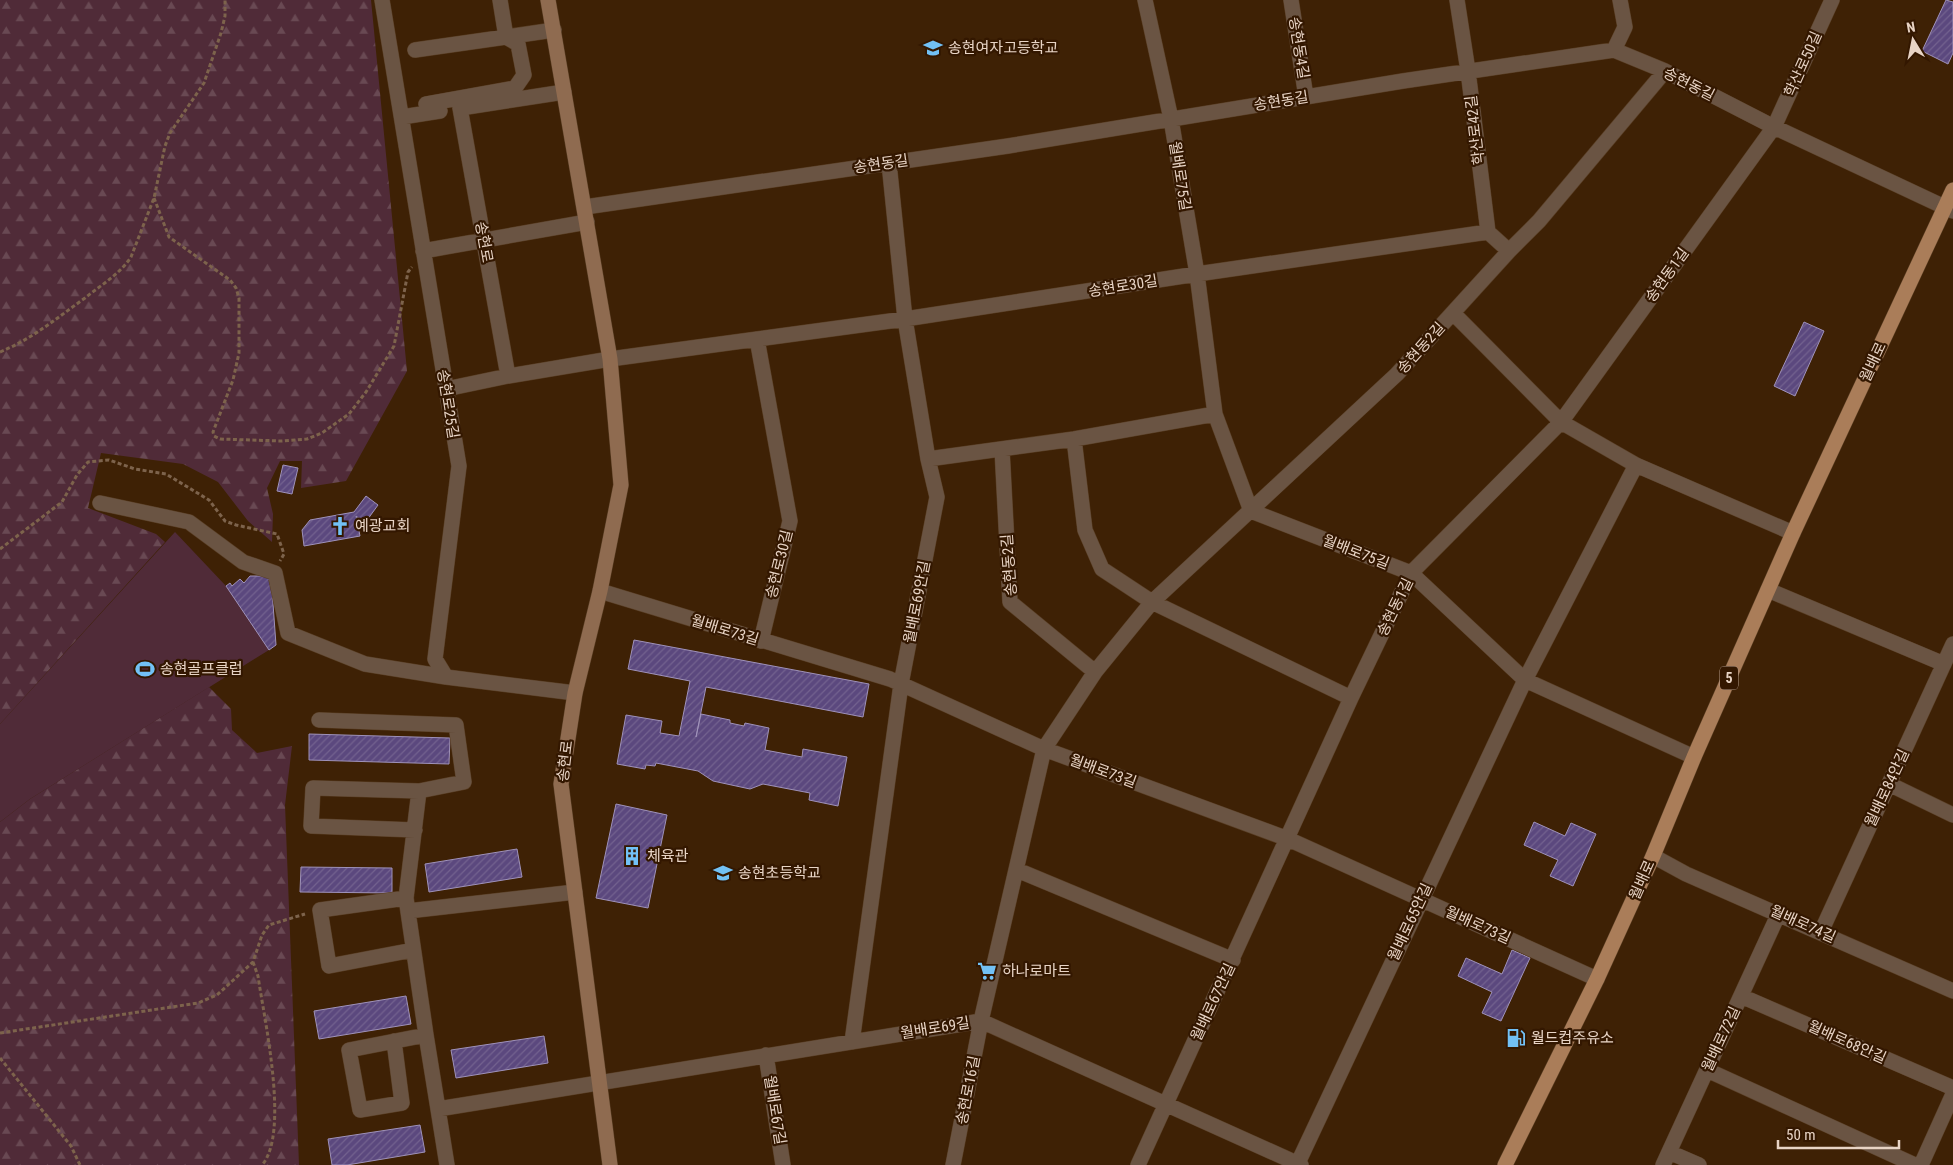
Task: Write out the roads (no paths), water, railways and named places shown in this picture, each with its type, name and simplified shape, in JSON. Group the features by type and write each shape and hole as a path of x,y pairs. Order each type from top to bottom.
{"main road":[{"name":"송현로","path":"548,0 610,359 621,485 600,591 575,693 561,784 601,1082 610,1165"},
{"name":"월배로","path":"1505,1165 1597,979 1653,856 1694,757 1793,534 1949,209 1953,190"}],"street":[{"name":"송현로25길","path":"382,0 459,466 435,659 446,678"},
{"path":"500,0 506,38"},
{"name":"월배로75길","path":"1145,0 1172,119 1197,274 1215,414 1251,511 1411,573 1525,680 1694,757"},
{"name":"송현동4길","path":"1291,0 1306,97"},
{"name":"학산로42길","path":"1457,0 1488,232"},
{"path":"1614,50 1625,27 1620,0"},
{"name":"학산로50길","path":"1774,127 1832,0"},
{"path":"415,50 554,30"},
{"path":"426,104 515,88 524,74 518,44 506,38"},
{"name":"송현동길","path":"423,251 484,240 586,215 889,163 1468,71 1614,50 1665,71 1774,127 1949,209"},
{"name":"송현동2길","path":"1044,750 1095,672 1152,602 1397,374 1509,251 1539,221 1665,71"},
{"path":"402,117 564,92"},
{"name":"송현로","path":"460,108 508,376"},
{"name":"송현동1길","path":"1288,839 1351,698 1411,573 1561,422 1774,127"},
{"name":"월배로69안길","path":"852,1042 901,684 937,496 928,459 905,320 889,163"},
{"path":"1488,232 1509,251"},
{"name":"송현로30길","path":"610,359 905,320 1197,274 1488,232"},
{"path":"1453,313 1561,422 1636,465 1793,534"},
{"name":"송현로30길","path":"757,339 790,521 761,640"},
{"path":"446,389 508,376 610,359"},
{"path":"928,459 1074,439 1215,414"},
{"path":"1074,439 1085,530 1102,569 1152,602 1351,698"},
{"name":"송현동2길","path":"1002,449 1010,602 1095,672"},
{"path":"1525,680 1636,465"},
{"path":"100,503 189,522 243,562 275,573 288,633 365,664 446,678 575,693"},
{"path":"1768,590 1944,664"},
{"name":"월배로73길","path":"600,591 890,679 1044,750 1288,839 1597,979"},
{"name":"월배로84안길","path":"1821,932 1953,644"},
{"name":"월배로65안길","path":"1299,1164 1420,900 1525,680"},
{"path":"319,720 456,725 464,782 419,791 313,788 311,826 414,830"},
{"name":"송현로16길","path":"953,1165 982,1021 1044,750"},
{"path":"1889,784 1953,814"},
{"path":"419,791 407,905 446,1165"},
{"name":"월배로67안길","path":"1138,1165 1288,839"},
{"name":"월배로74길","path":"1653,856 1686,874 1779,913 1953,991"},
{"path":"1017,870 1233,960"},
{"path":"413,950 329,966 320,910 574,892"},
{"name":"월배로72길","path":"1666,1158 1779,913"},
{"name":"월배로68안길","path":"1741,996 1953,1088"},
{"name":"월배로69길","path":"438,1109 982,1021 1299,1164"},
{"path":"394,1041 402,1103 360,1110 349,1050 394,1041 426,1035"},
{"name":"월배로67길","path":"766,1055 783,1165"},
{"path":"1707,1070 1915,1165"},
{"path":"1921,1165 1953,1094"},
{"path":"1666,1158 1700,1165"}],"place":[{"name":"송현여자고등학교","path":"933,48"},
{"name":"예광교회","path":"340,526"},
{"name":"송현골프클럽","path":"145,669"},
{"name":"체육관","path":"632,856"},
{"name":"송현초등학교","path":"723,873"},
{"name":"하나로마트","path":"987,971"},
{"name":"월드컵주유소","path":"1516,1038"}]}
